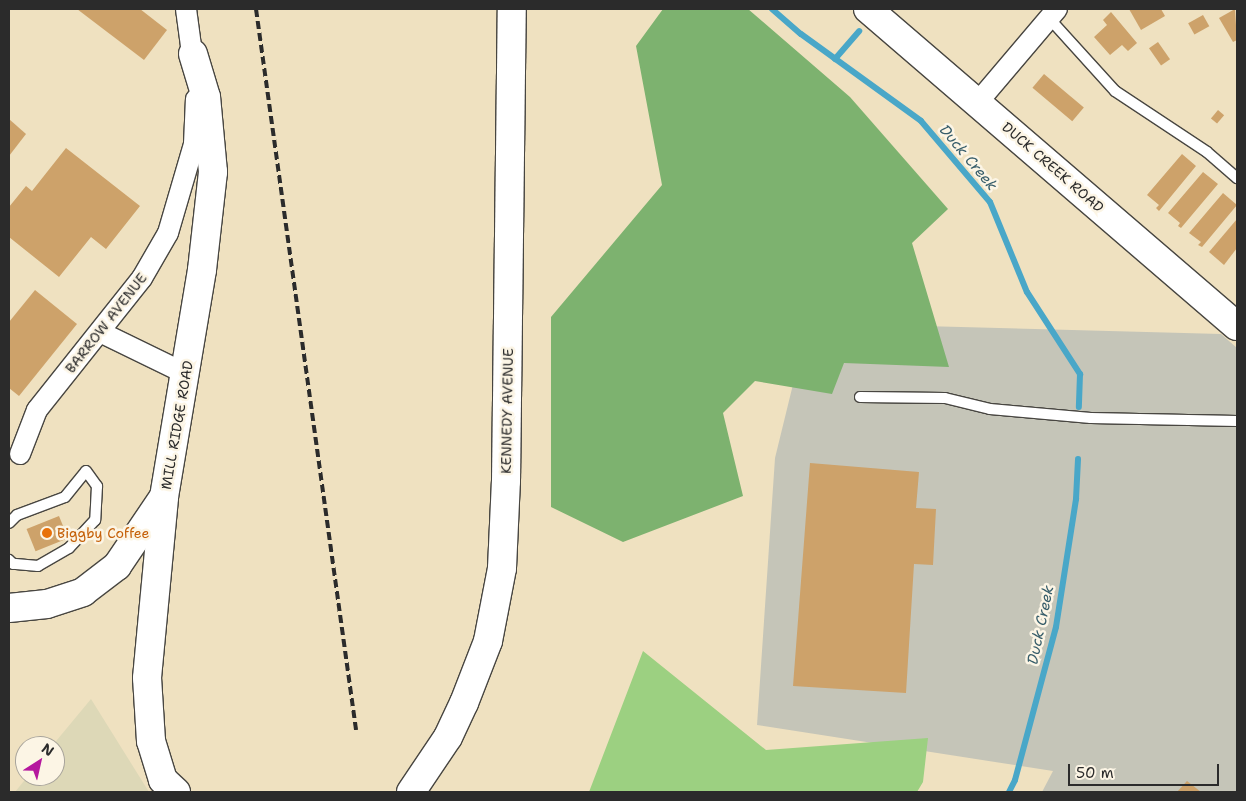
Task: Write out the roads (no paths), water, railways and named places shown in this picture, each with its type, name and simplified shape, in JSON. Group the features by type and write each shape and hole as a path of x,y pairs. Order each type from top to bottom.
{"street":[{"name":"BARROW AVENUE","path":"20,454 36,410 142,278 168,232 177,207 194,144 193,54 186,9"},
{"name":"KENNEDY AVENUE","path":"411,792 448,737 464,703 488,641 502,568 506,481 512,9"},
{"name":"DUCK CREEK ROAD","path":"868,9 1237,326"},
{"path":"978,102 1053,13"},
{"name":"MILL RIDGE ROAD","path":"176,792 163,780 151,741 147,678 164,497 186,374 212,172 206,96 193,54"},
{"path":"100,332 186,374"},
{"path":"9,608 47,604 83,592 116,566 164,497"}],"lane":[{"path":"1053,13 1115,91 1207,152 1237,178"},
{"path":"860,397 945,398 990,409 1090,418 1237,421"},
{"path":"9,523 17,515 65,497 86,472 97,486 95,520 69,548 38,566 13,564 9,560"}],"waterway":[{"name":"Duck Creek","path":"772,9 801,34 921,121 990,202 1027,292 1080,374 1079,407"},
{"path":"835,59 859,31"},
{"name":"Duck Creek","path":"1009,792 1015,780 1056,627 1076,499 1078,459"}],"railway":[{"path":"256,9 356,730"}],"place":[{"name":"Biggby Coffee","path":"47,533"}]}
